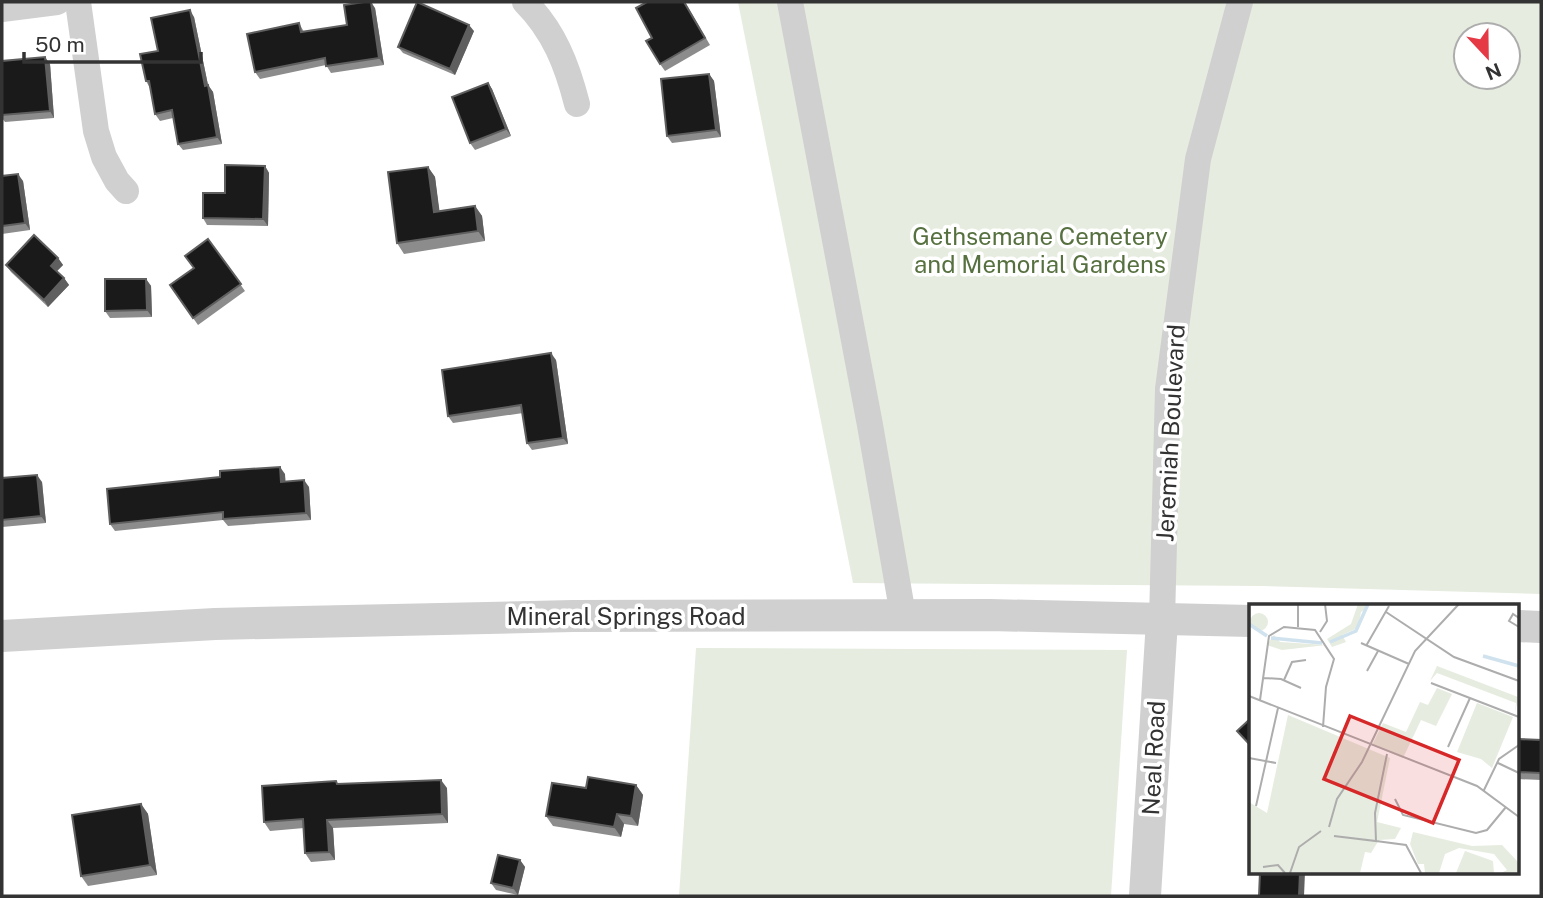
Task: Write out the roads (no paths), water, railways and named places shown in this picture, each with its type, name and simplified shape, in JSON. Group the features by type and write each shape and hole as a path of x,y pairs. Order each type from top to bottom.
{"street":[{"path":"2,9 57,2"},
{"path":"78,2 96,131 104,157 117,181 126,191"},
{"path":"525,2 553,37 568,69 577,104"},
{"path":"790,2 903,615"},
{"name":"Jeremiah Boulevard","path":"1162,620 1168,389 1198,159 1240,2"},
{"name":"Mineral Springs Road","path":"2,636 215,624 518,617 903,615 1249,621"},
{"name":"Neal Road","path":"1146,896 1162,620"},
{"path":"1518,626 1541,627"}],"park label":[{"name":"Gethsemane Cemetery and Memorial Gardens","path":"1040,251"}]}
